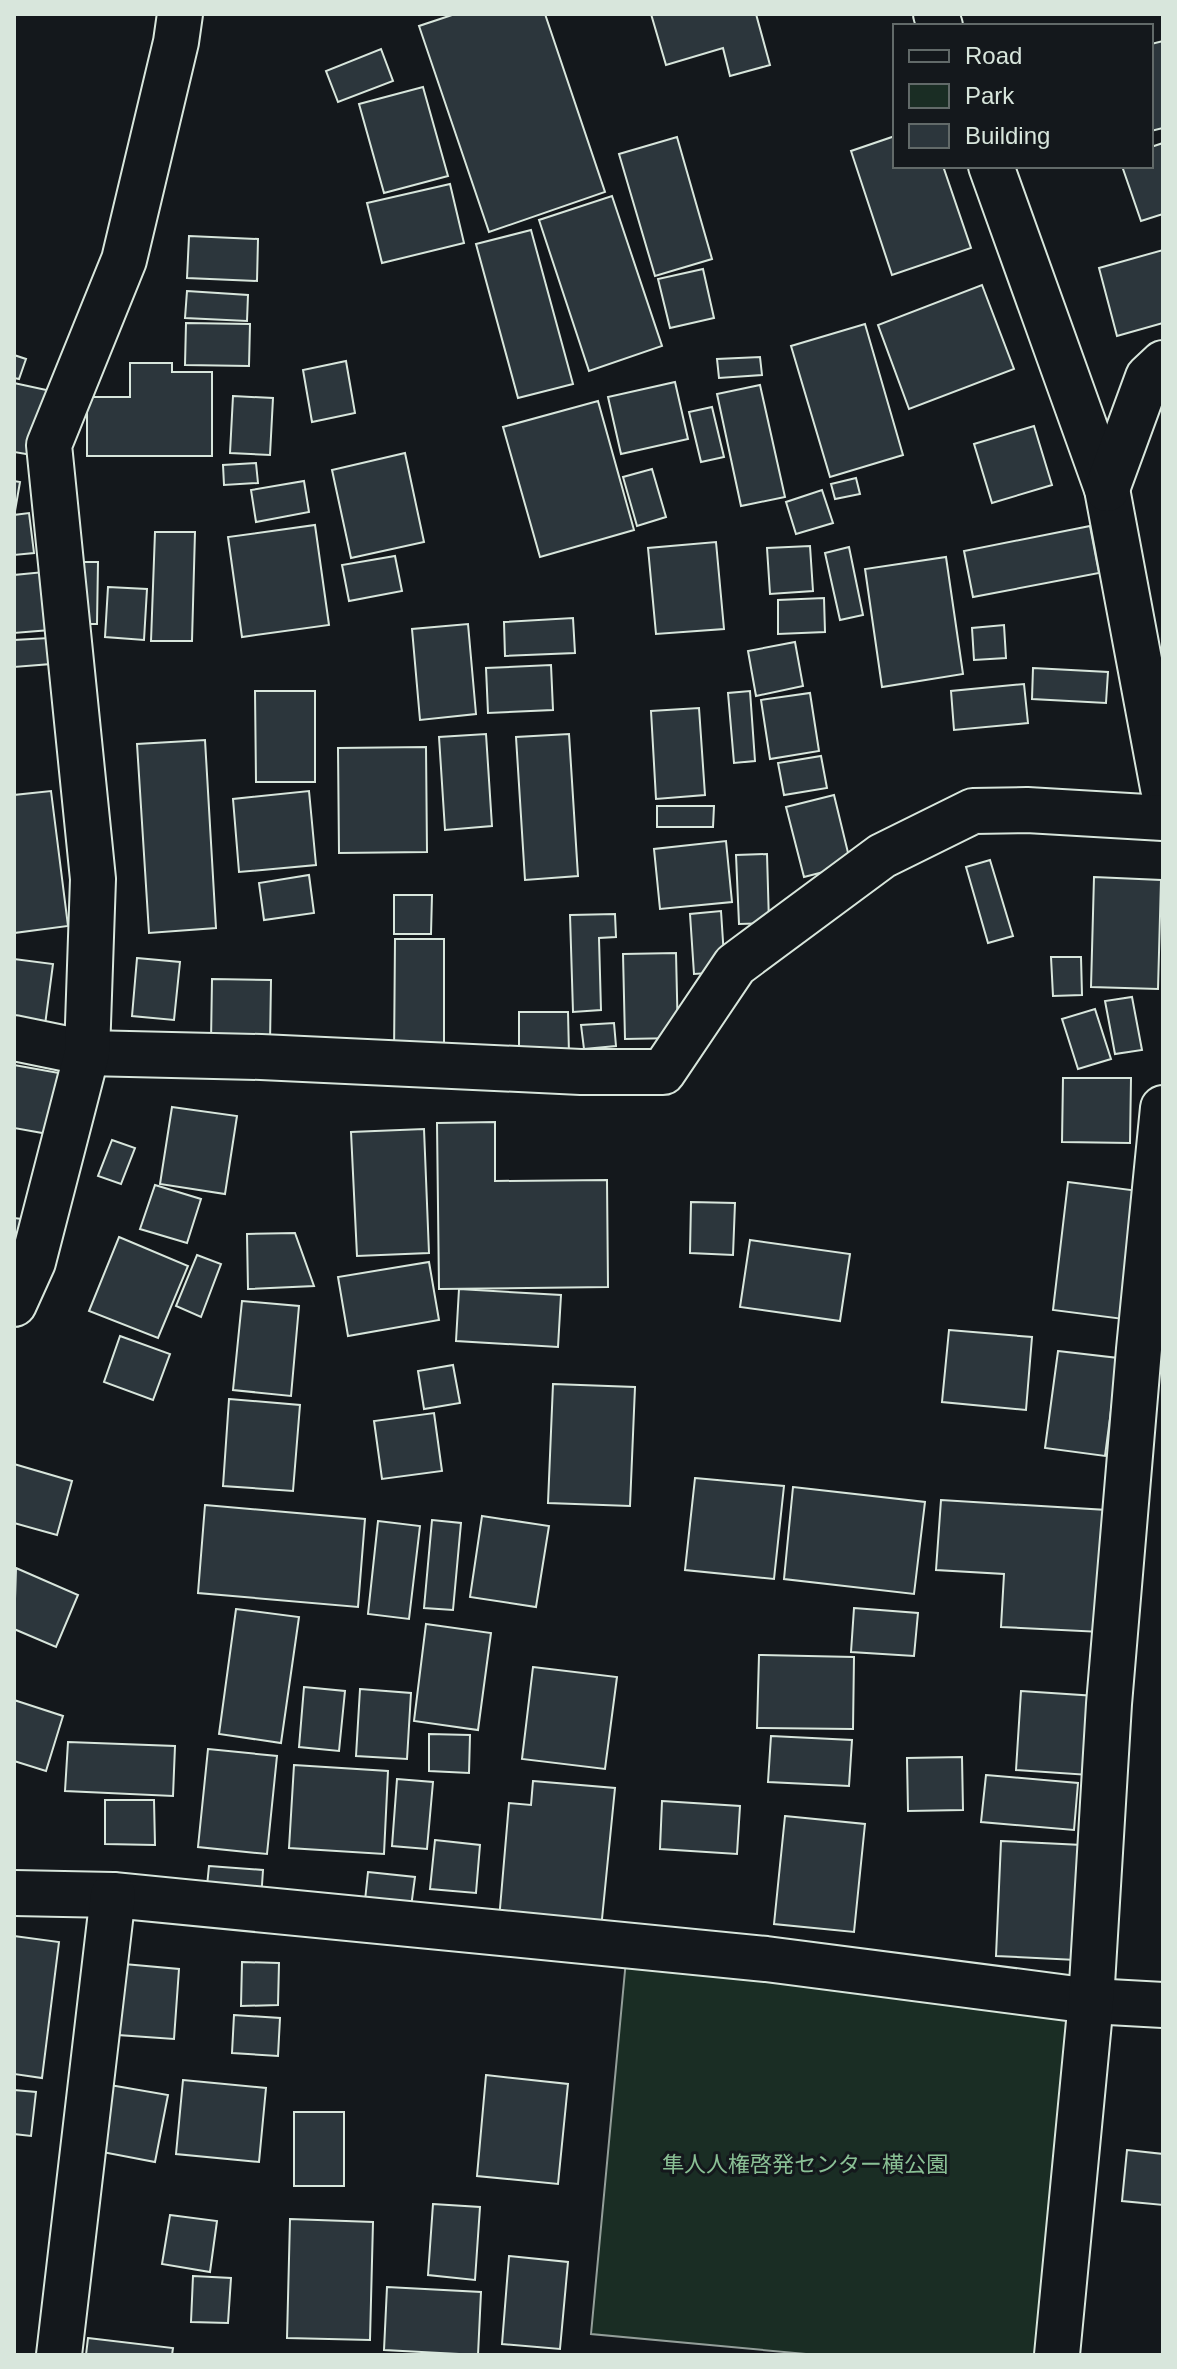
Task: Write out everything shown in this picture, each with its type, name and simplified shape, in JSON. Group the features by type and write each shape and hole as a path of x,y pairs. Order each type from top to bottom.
{"street":[{"path":"14,1304 33,1262 87,1053 93,879 49,445 124,260 180,14"},
{"path":"992,168 1107,489 1163,788"},
{"path":"1107,489 1148,377 1163,363"},
{"path":"14,1038 87,1053 261,1057 581,1072 663,1072 735,965 882,856 973,811 1027,810 1163,818"},
{"path":"1057,2355 1091,2001 1110,1689 1163,1108"},
{"path":"14,1893 113,1895 766,1959 1091,2001 1163,2005"},
{"path":"59,2355 113,1895"}],"green space":[{"name":"隼人人権啓発センター横公園","path":"626,1960 1091,2001 1043,2355 817,2355 591,2334"}],"building":[{"path":"455,14 545,14 605,192 489,232 419,26"},
{"path":"651,14 756,14 770,65 730,76 723,48 666,65"},
{"path":"1163,41 1163,128 1153,130 1153,44"},
{"path":"381,49 393,81 338,102 326,71"},
{"path":"423,87 448,176 384,193 359,104"},
{"path":"677,137 712,259 655,276 619,154"},
{"path":"893,137 893,168 944,168 971,248 892,275 851,151"},
{"path":"1163,143 1163,214 1141,221 1123,168 1153,168 1153,146"},
{"path":"450,184 464,243 382,263 367,203"},
{"path":"612,196 662,346 589,371 539,220"},
{"path":"531,230 573,384 518,398 476,244"},
{"path":"189,236 258,239 257,281 187,278"},
{"path":"1163,250 1163,323 1117,336 1099,268"},
{"path":"703,269 714,318 670,328 658,279"},
{"path":"982,285 1014,369 909,409 878,325"},
{"path":"187,291 248,295 247,321 185,318"},
{"path":"186,323 250,324 249,366 185,365"},
{"path":"865,324 903,455 830,477 791,346"},
{"path":"14,355 26,359 19,379 14,378"},
{"path":"760,357 762,375 719,378 717,359"},
{"path":"346,361 355,413 312,422 303,370"},
{"path":"130,363 172,363 172,372 212,372 212,456 87,456 87,397 130,397"},
{"path":"675,382 688,439 621,454 608,397"},
{"path":"14,383 51,391 38,456 14,452"},
{"path":"760,385 785,497 741,506 717,394"},
{"path":"233,396 273,398 270,455 230,453"},
{"path":"598,401 634,530 540,557 503,427"},
{"path":"712,407 724,457 701,462 689,412"},
{"path":"1034,426 1052,485 992,503 974,444"},
{"path":"405,453 424,542 351,558 332,470"},
{"path":"256,463 258,483 224,485 223,465"},
{"path":"652,469 666,517 637,526 623,477"},
{"path":"856,478 860,494 835,499 831,484"},
{"path":"14,481 20,482 15,511 14,510"},
{"path":"304,481 309,512 256,522 251,490"},
{"path":"822,490 833,523 796,534 786,502"},
{"path":"29,513 34,553 14,555 14,515"},
{"path":"315,525 329,625 242,637 228,537"},
{"path":"1090,526 1099,573 973,597 964,551"},
{"path":"155,532 195,532 192,641 151,641"},
{"path":"716,542 724,629 656,634 648,548"},
{"path":"810,546 813,591 770,594 767,548"},
{"path":"849,547 863,615 840,620 825,553"},
{"path":"395,556 402,591 349,601 342,565"},
{"path":"946,557 963,674 882,687 865,569"},
{"path":"76,562 98,562 97,624 74,624"},
{"path":"44,572 50,630 14,633 14,575"},
{"path":"108,587 147,589 144,640 105,637"},
{"path":"824,598 825,632 778,634 778,600"},
{"path":"573,618 575,653 505,656 504,622"},
{"path":"468,624 476,714 420,720 412,629"},
{"path":"1004,625 1006,658 974,660 972,628"},
{"path":"49,638 51,664 14,667 14,640"},
{"path":"795,642 803,686 756,696 748,651"},
{"path":"551,665 553,710 488,713 486,668"},
{"path":"1033,668 1108,672 1106,703 1032,699"},
{"path":"1024,684 1028,723 954,730 951,691"},
{"path":"255,691 315,691 315,782 256,782"},
{"path":"750,691 755,761 734,763 728,693"},
{"path":"810,693 819,751 770,759 761,700"},
{"path":"699,708 705,795 656,799 651,711"},
{"path":"486,734 492,826 445,830 439,737"},
{"path":"569,734 578,876 525,880 516,737"},
{"path":"205,740 216,928 149,933 137,744"},
{"path":"426,747 427,852 339,853 338,748"},
{"path":"821,756 827,788 784,795 778,763"},
{"path":"51,791 68,926 14,933 14,795"},
{"path":"309,791 316,865 239,872 233,799"},
{"path":"834,795 851,865 804,877 786,807"},
{"path":"657,806 714,806 713,827 657,827"},
{"path":"726,841 732,902 660,909 654,849"},
{"path":"767,854 769,923 739,924 736,855"},
{"path":"990,860 1013,936 988,943 966,867"},
{"path":"309,875 314,913 264,920 259,883"},
{"path":"1094,877 1161,880 1158,989 1091,987"},
{"path":"394,895 432,895 431,934 394,934"},
{"path":"721,911 725,972 694,974 690,914"},
{"path":"615,914 616,937 599,938 601,1010 573,1012 570,915"},
{"path":"395,939 444,939 444,1056 394,1056"},
{"path":"676,953 678,1038 625,1039 623,954"},
{"path":"1051,957 1081,957 1082,995 1053,996"},
{"path":"137,958 180,962 174,1020 132,1016"},
{"path":"14,959 53,964 45,1025 14,1021"},
{"path":"212,979 271,980 270,1043 211,1042"},
{"path":"1132,997 1142,1050 1115,1054 1105,1001"},
{"path":"1095,1009 1111,1059 1078,1069 1062,1019"},
{"path":"519,1012 568,1012 569,1054 519,1055"},
{"path":"614,1023 616,1046 584,1049 581,1025"},
{"path":"14,1065 59,1073 48,1134 14,1128"},
{"path":"1063,1078 1131,1078 1130,1143 1062,1142"},
{"path":"172,1107 237,1116 225,1194 160,1184"},
{"path":"495,1122 495,1181 607,1180 608,1287 439,1289 437,1123"},
{"path":"424,1129 429,1253 357,1256 351,1132"},
{"path":"112,1140 135,1148 121,1184 98,1176"},
{"path":"1068,1182 1139,1191 1123,1319 1053,1310"},
{"path":"155,1185 201,1199 187,1243 140,1229"},
{"path":"691,1202 735,1203 733,1255 690,1253"},
{"path":"14,1218 30,1220 14,1269"},
{"path":"295,1233 314,1286 248,1289 247,1234"},
{"path":"119,1237 188,1266 158,1338 89,1311"},
{"path":"750,1240 850,1254 840,1321 740,1307"},
{"path":"197,1255 221,1264 201,1317 176,1306"},
{"path":"429,1262 439,1320 348,1336 338,1277"},
{"path":"459,1289 561,1295 558,1347 456,1341"},
{"path":"242,1301 299,1306 291,1396 233,1390"},
{"path":"949,1330 1032,1337 1026,1410 942,1402"},
{"path":"120,1336 170,1354 153,1400 104,1382"},
{"path":"1058,1351 1118,1358 1105,1456 1045,1448"},
{"path":"453,1365 460,1403 424,1409 418,1371"},
{"path":"553,1384 635,1387 630,1506 548,1503"},
{"path":"229,1399 300,1405 293,1491 223,1486"},
{"path":"434,1413 442,1471 382,1479 374,1421"},
{"path":"14,1464 72,1481 57,1535 14,1523"},
{"path":"695,1478 784,1486 774,1579 685,1570"},
{"path":"793,1487 925,1502 914,1594 784,1579"},
{"path":"941,1500 1107,1510 1101,1632 1001,1627 1004,1574 936,1570"},
{"path":"205,1505 365,1519 358,1607 198,1593"},
{"path":"482,1516 549,1526 536,1607 470,1597"},
{"path":"432,1520 461,1523 453,1610 424,1608"},
{"path":"378,1521 420,1526 409,1619 368,1614"},
{"path":"16,1568 78,1595 56,1647 14,1629"},
{"path":"854,1608 918,1613 914,1656 851,1652"},
{"path":"236,1609 299,1617 281,1743 219,1734"},
{"path":"426,1624 491,1633 478,1730 414,1721"},
{"path":"759,1655 854,1657 853,1729 757,1728"},
{"path":"533,1667 617,1677 605,1769 522,1759"},
{"path":"304,1687 345,1691 339,1751 299,1747"},
{"path":"360,1689 411,1693 407,1759 356,1756"},
{"path":"1021,1691 1096,1696 1089,1775 1016,1770"},
{"path":"14,1700 63,1716 46,1771 14,1761"},
{"path":"429,1734 470,1735 469,1773 429,1771"},
{"path":"771,1736 852,1740 849,1786 768,1782"},
{"path":"68,1742 175,1746 173,1796 65,1791"},
{"path":"208,1749 277,1756 267,1854 198,1847"},
{"path":"962,1757 963,1810 908,1811 907,1758"},
{"path":"294,1765 388,1771 384,1854 289,1848"},
{"path":"986,1775 1078,1783 1074,1830 981,1822"},
{"path":"397,1779 433,1782 427,1849 392,1846"},
{"path":"533,1781 615,1788 601,1929 499,1920 509,1803 531,1805"},
{"path":"105,1800 154,1800 155,1845 105,1844"},
{"path":"662,1801 740,1806 737,1854 660,1849"},
{"path":"785,1816 865,1824 854,1932 774,1924"},
{"path":"435,1840 480,1845 476,1893 430,1889"},
{"path":"1001,1841 1082,1845 1076,1960 996,1956"},
{"path":"209,1866 263,1870 261,1900 206,1896"},
{"path":"368,1872 415,1877 410,1915 364,1910"},
{"path":"14,1936 59,1942 42,2078 14,2074"},
{"path":"242,1962 279,1963 278,2005 241,2006"},
{"path":"124,1964 179,1969 174,2039 118,2035"},
{"path":"234,2015 280,2018 278,2056 232,2053"},
{"path":"486,2075 568,2084 558,2184 477,2176"},
{"path":"183,2080 266,2088 259,2162 176,2154"},
{"path":"110,2085 168,2095 155,2162 97,2151"},
{"path":"14,2090 36,2092 31,2136 14,2134"},
{"path":"294,2112 344,2112 344,2186 294,2186"},
{"path":"1127,2150 1163,2154 1163,2205 1122,2201"},
{"path":"433,2204 480,2207 475,2280 428,2275"},
{"path":"170,2215 217,2221 210,2272 162,2264"},
{"path":"290,2219 373,2222 370,2340 287,2338"},
{"path":"509,2256 568,2262 560,2349 502,2344"},
{"path":"193,2276 231,2278 228,2323 191,2322"},
{"path":"387,2287 481,2292 478,2355 384,2350"},
{"path":"88,2338 173,2348 172,2355 86,2355"}]}
